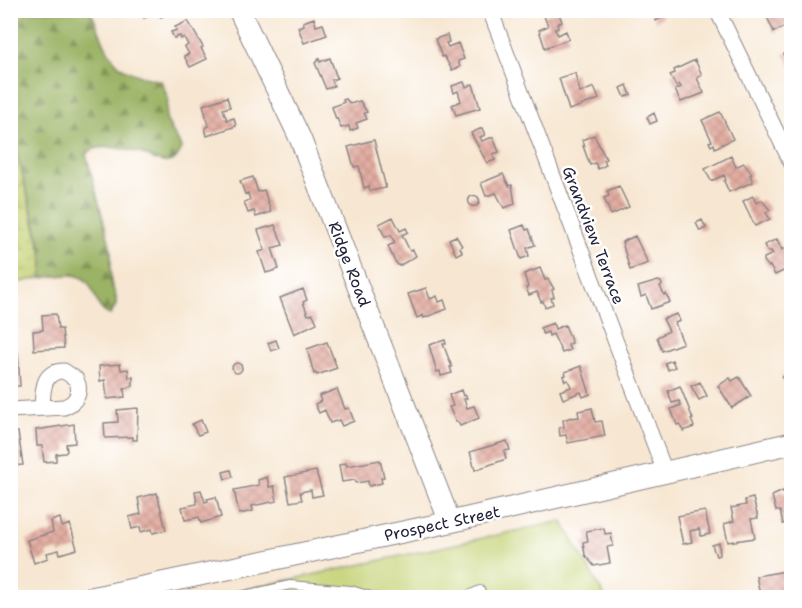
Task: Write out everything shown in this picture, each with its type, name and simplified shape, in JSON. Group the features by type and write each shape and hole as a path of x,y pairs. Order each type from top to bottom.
{"main road":[{"name":"Ridge Road","path":"239,10 274,80 312,168 450,522"},
{"name":"Prospect Street","path":"92,597 450,522 792,443"}],"street":[{"name":"Grandview Terrace","path":"490,10 664,472"},
{"path":"717,10 792,164"},
{"path":"10,410 42,408"}],"lane":[{"path":"231,597 290,585 351,590 378,597"},
{"path":"462,597 480,590 484,597"}],"green space":[{"path":"10,11 90,11 106,47 120,66 139,75 161,81 168,98 166,119 181,147 174,160 161,162 144,154 110,147 96,148 86,154 111,249 111,283 116,305 110,315 100,307 92,289 84,279 69,275 40,278 43,264 42,249 18,158 11,144"},
{"path":"11,144 18,158 43,259 40,278 11,284"},
{"path":"562,521 605,597 206,598"}],"building":[{"path":"140,10 173,10 161,17 157,11 144,18"},
{"path":"427,10 441,10 443,16 436,18 434,15 430,16"},
{"path":"651,10 665,10 661,13 663,17 656,21"},
{"path":"767,10 792,10 792,23 774,32 767,17 770,16"},
{"path":"558,11 562,22 557,24 558,28 555,29 558,35 566,31 569,39 545,48 539,30 548,26 544,16"},
{"path":"314,18 316,26 323,24 327,35 304,43 298,27 304,25 303,22"},
{"path":"188,21 207,59 190,67 184,56 189,54 185,47 188,45 184,37 174,38 171,32 177,30 175,27"},
{"path":"447,35 448,47 458,43 464,59 458,61 460,67 452,70 444,56 442,57 435,39"},
{"path":"792,50 792,69 784,54"},
{"path":"330,58 337,78 332,80 334,86 326,89 315,63 319,59 320,62"},
{"path":"695,60 702,75 697,78 704,93 681,102 675,90 681,87 679,84 676,86 670,75 675,73 674,70"},
{"path":"575,73 580,93 594,87 599,99 569,110 559,78"},
{"path":"464,82 466,87 473,84 480,108 456,115 452,105 461,101 458,91 454,93 452,86"},
{"path":"627,85 631,95 625,97 621,88"},
{"path":"227,97 230,107 223,109 227,120 234,118 236,126 207,136 205,128 209,126 203,105"},
{"path":"346,99 350,104 360,101 367,112 364,113 367,119 356,123 358,128 350,131 349,126 341,128 332,107"},
{"path":"720,112 733,139 715,148 714,144 711,146 709,142 712,141 702,120"},
{"path":"654,113 657,121 650,124 647,117"},
{"path":"482,128 485,135 480,137 482,141 493,137 499,152 493,154 495,160 487,163 471,133"},
{"path":"594,135 606,159 604,160 606,165 598,169 595,163 590,165 582,140"},
{"path":"374,140 386,188 370,191 369,186 364,188 359,166 354,167 348,147"},
{"path":"731,156 736,167 744,163 752,174 750,175 753,182 729,192 724,175 711,181 705,169"},
{"path":"503,174 509,186 512,185 515,204 504,208 496,193 486,196 481,183"},
{"path":"253,177 258,192 264,190 271,212 256,217 254,211 248,213 244,202 250,200 240,181"},
{"path":"619,186 629,207 611,215 604,198 609,196 607,191"},
{"path":"474,195 480,201 474,207 468,201"},
{"path":"753,196 756,203 762,200 770,210 766,213 770,219 755,226 743,201"},
{"path":"393,217 400,231 406,228 408,232 402,235 410,251 413,250 416,256 399,266 388,246 395,243 391,235 385,237 379,224"},
{"path":"702,220 706,228 700,231 696,223"},
{"path":"275,225 283,245 272,248 279,269 266,273 259,252 265,250 258,230"},
{"path":"524,225 526,230 529,229 535,245 527,248 529,256 521,259 511,230"},
{"path":"456,236 462,246 460,247 462,252 456,255 449,239"},
{"path":"635,236 648,263 630,270 622,242"},
{"path":"777,239 782,250 787,247 792,257 792,267 775,275 764,261 764,258 773,254 771,251 768,252 764,245"},
{"path":"540,268 545,280 548,279 554,289 552,290 554,297 551,298 553,304 545,307 537,292 529,295 524,274"},
{"path":"661,282 660,286 664,295 666,294 670,302 651,309 646,295 641,297 638,287"},
{"path":"426,288 430,299 437,296 439,302 444,300 447,309 424,318 423,315 417,318 408,294"},
{"path":"303,289 307,300 303,302 308,315 313,314 317,323 294,334 280,298"},
{"path":"792,290 792,309 786,292"},
{"path":"56,314 58,329 62,329 64,348 34,350 33,331 43,330 42,315"},
{"path":"677,314 680,321 675,323 683,343 662,351 657,337 669,331 663,319"},
{"path":"553,323 555,329 565,325 572,343 568,345 570,350 562,353 553,334 549,336 548,332 543,334 540,328"},
{"path":"276,340 279,348 271,351 268,343"},
{"path":"445,340 446,344 443,344 452,373 441,376 440,371 437,372 429,345"},
{"path":"327,342 337,368 314,374 307,349"},
{"path":"10,353 18,353 20,386 10,386"},
{"path":"672,360 675,367 668,370 665,363"},
{"path":"237,363 241,364 241,372 237,373 233,372 232,368 233,364"},
{"path":"120,364 121,370 128,369 129,378 133,377 133,386 124,389 125,397 107,399 105,380 100,381 99,366"},
{"path":"581,366 590,394 583,397 581,392 563,399 560,391 571,387 563,376 566,375 565,372"},
{"path":"792,371 792,397 782,377"},
{"path":"739,377 751,396 732,408 718,386 730,378 732,381"},
{"path":"700,382 707,396 699,400 691,386"},
{"path":"680,386 694,427 683,431 680,424 677,425 671,409 681,405 679,401 672,403 668,391"},
{"path":"337,389 345,409 349,408 354,421 342,426 339,420 330,423 325,410 319,413 315,404 321,401 319,396"},
{"path":"461,390 463,396 467,398 464,399 467,408 474,406 479,418 460,426 449,407 453,406 449,395"},
{"path":"138,408 137,440 133,440 133,437 105,438 104,423 118,422 117,410"},
{"path":"592,408 595,422 602,421 605,436 568,443 566,435 560,436 559,428 564,427 563,420 579,417 578,411"},
{"path":"201,420 206,432 198,435 192,424"},
{"path":"74,424 75,443 66,444 67,451 56,454 56,461 44,462 42,446 37,446 36,430"},
{"path":"10,432 18,432 23,465 10,466"},
{"path":"507,441 510,450 504,451 506,459 475,470 470,452"},
{"path":"380,460 384,477 381,478 382,483 369,486 368,481 342,482 339,465 346,463 347,466"},
{"path":"231,470 233,477 225,479 223,472"},
{"path":"316,471 323,495 312,497 311,490 300,492 302,500 290,502 285,477"},
{"path":"267,477 269,487 274,486 277,501 252,506 253,511 239,514 234,490 259,485 258,480"},
{"path":"201,490 205,502 208,501 207,499 216,497 221,517 201,523 199,517 185,520 182,507 197,504 195,491"},
{"path":"783,491 783,493 789,492 792,503 792,521 783,524 780,511 776,511 772,496"},
{"path":"157,493 166,530 153,533 152,529 141,532 140,527 132,529 129,517 141,514 138,498"},
{"path":"753,498 758,518 751,519 755,538 728,542 724,524 734,521 731,508 746,505 745,500"},
{"path":"705,511 710,534 701,536 699,529 690,531 692,542 683,544 677,516"},
{"path":"60,518 62,527 70,524 77,549 60,554 59,550 47,553 48,558 34,563 27,540 53,532 51,521"},
{"path":"604,528 605,534 611,533 613,546 607,547 610,563 594,566 585,555 583,542 588,541 586,531"},
{"path":"719,543 720,555 716,556 712,545"},
{"path":"792,570 792,598 781,598 780,592 772,596 769,593 760,594 756,576"}]}
